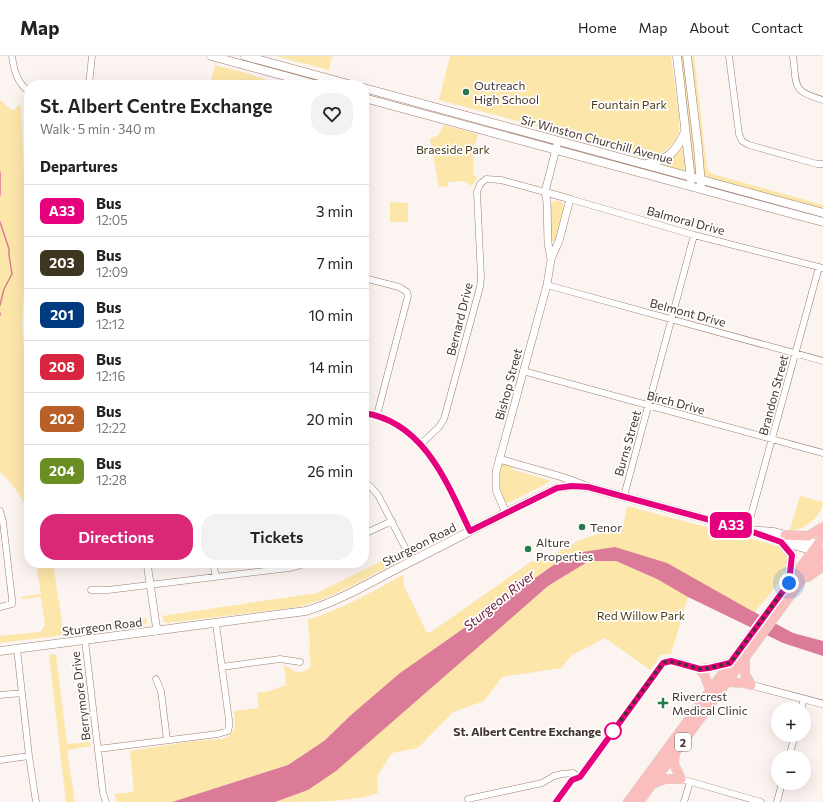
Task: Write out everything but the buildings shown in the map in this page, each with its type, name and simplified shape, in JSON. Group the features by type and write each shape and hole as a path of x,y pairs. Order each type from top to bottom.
{"main road":[{"path":"212,56 300,80"},
{"path":"245,56 334,80"},
{"path":"677,56 692,187"},
{"path":"687,56 702,189"},
{"name":"Sir Winston Churchill Avenue","path":"369,89 823,213"},
{"name":"Sir Winston Churchill Avenue","path":"369,99 823,222"},
{"path":"644,165 666,158 674,152 680,144 686,131"},
{"name":"Sturgeon Road","path":"0,651 216,624 297,613 314,609 346,595 557,488 572,486 588,487 624,496 747,530 766,530 783,538 821,548"},
{"path":"789,583 792,555 783,538 808,536 823,527"},
{"name":"2","path":"775,609 800,583 821,548"},
{"name":"2","path":"628,802 730,663 754,638 775,609 789,583 821,548"},
{"path":"800,583 823,566"},
{"name":"2","path":"639,802 745,657 754,638"},
{"path":"745,657 745,674 751,685"},
{"path":"710,690 700,669 730,663"},
{"path":"727,682 751,685"},
{"path":"676,752 674,764 685,781"},
{"path":"652,784 665,779 685,781"}],"street":[{"path":"12,56 17,77 24,87"},
{"path":"90,80 92,56"},
{"path":"729,56 738,134 742,141 749,145 818,164 823,164"},
{"path":"793,56 796,82 800,90 806,95 823,100"},
{"name":"Bishop Street","path":"551,259 548,243 547,202 544,192 558,141"},
{"name":"Bernard Drive","path":"421,444 439,427 444,419 480,287 481,278 477,192 479,186 486,180 501,180 544,192"},
{"name":"Balmoral Drive","path":"544,192 694,235 821,267"},
{"name":"Bishop Street","path":"506,513 499,499 495,486 496,472 522,372 547,285 551,259 559,241 570,199"},
{"name":"Burns Street","path":"624,496 694,235"},
{"name":"Brandon Street","path":"747,530 821,267"},
{"path":"369,279 399,287 407,292 408,296 377,416"},
{"name":"Belmont Drive","path":"547,285 823,361"},
{"name":"Birch Drive","path":"522,372 823,454"},
{"path":"369,414 377,416 400,427 421,444 441,472 470,531"},
{"path":"499,459 562,477 588,487"},
{"path":"369,486 378,495 412,561"},
{"path":"0,511 3,522 3,541 12,599 12,604 0,607"},
{"path":"369,532 392,521"},
{"path":"148,568 157,631"},
{"path":"214,568 216,577"},
{"path":"91,590 150,586 289,568"},
{"name":"Berrymore Drive","path":"98,749 218,734 228,731 229,720 216,624"},
{"name":"Berrymore Drive","path":"85,640 103,792 106,802"},
{"path":"17,649 29,756 36,802"},
{"path":"222,667 280,659 300,662"},
{"path":"468,799 481,799 542,783 554,776 562,774 573,774 580,777 661,665 665,662 671,661 700,669"},
{"path":"156,679 161,691 167,740"},
{"path":"751,685 823,704"},
{"path":"0,695 22,692"},
{"path":"0,760 29,756"},
{"path":"684,802 685,781 761,802"},
{"path":"777,802 780,790"}],"green space":[{"path":"275,56 332,56 329,70"},
{"name":"Fountain Park","path":"450,56 671,56 679,117 679,132 674,143 661,154 650,158 636,156 558,132 439,100"},
{"path":"680,56 684,56 697,167 695,173 694,169"},
{"path":"689,56 694,56 707,169 712,174 823,205 823,210 707,178 704,175"},
{"path":"215,65 266,80 211,80"},
{"path":"0,100 13,111 20,104 21,107 24,173 24,288 22,326 24,349 24,503 18,492 0,472"},
{"name":"Braeside Park","path":"444,125 478,134 474,148 473,174 477,177 472,186 464,181 448,182 448,186 439,187 430,139 438,135"},
{"path":"684,145 687,168 683,172 661,166 662,163"},
{"path":"556,201 562,203 564,209 555,241 553,242 551,241 550,206 552,202"},
{"path":"390,202 408,203 408,222 390,222"},
{"path":"502,463 515,466 511,469 551,481 508,503 504,500 499,490 499,479"},
{"path":"800,496 823,502 822,507 820,512 811,522 801,528 790,530"},
{"path":"627,506 778,546 788,555 788,563 781,578 755,612 615,547 555,564 410,666 351,715 324,741 288,765 172,802 117,802 114,794 134,792 130,751 194,741 222,739 229,736 235,728 234,711 259,708 257,693 270,691 286,685 284,665 298,672 304,671 311,666 308,620 368,594 403,575 404,586 427,633 431,632 532,561 539,562 580,540 623,528"},
{"path":"400,552 403,558 348,588 321,600 292,608 166,623 164,622 162,616 317,593"},
{"name":"Red Willow Park","path":"589,561 616,561 657,579 688,597 671,654 661,655 650,670 605,638 572,655 561,668 502,677 484,701 453,712 418,748 392,753 377,776 378,793 343,800 275,802 308,790 548,586"},
{"path":"37,568 54,568 63,629 146,618 147,623 144,625 0,643 0,636 40,632 45,625 41,597 22,599 21,597 41,594"},
{"path":"56,654 67,744 90,742 91,746 67,750 75,802 66,802 49,655"}],"shaded area":[{"path":"615,547 667,563 793,633 823,641 823,656 783,643 688,597 657,579 616,561 589,561 548,586 336,771 308,790 275,802 172,802 288,765 324,741 351,715 400,673 555,564 576,553"}],"waterway":[{"path":"0,172 0,195"},
{"path":"0,222 9,249 12,274 4,289 0,305"}],"bus line":[{"name":"A33","path":"369,414 377,416 400,427 421,444 441,472 470,531 557,488 572,486 588,487 747,530 781,542 792,555 789,583 730,663 700,669 671,661 663,663 580,777 572,780 556,802"}],"place":[{"name":"Outreach High School","path":"466,92"},
{"name":"Tenor","path":"582,527"},
{"name":"Alture Properties","path":"528,549"},
{"name":"Rivercrest Medical Clinic","path":"663,703"},
{"name":"St. Albert Centre Exchange","path":"613,731"}],"route":[{"path":"613,731 661,665 665,662 675,662 700,669 730,663 789,583"}],"water label":[{"name":"Sturgeon River","path":"499,600"}]}
